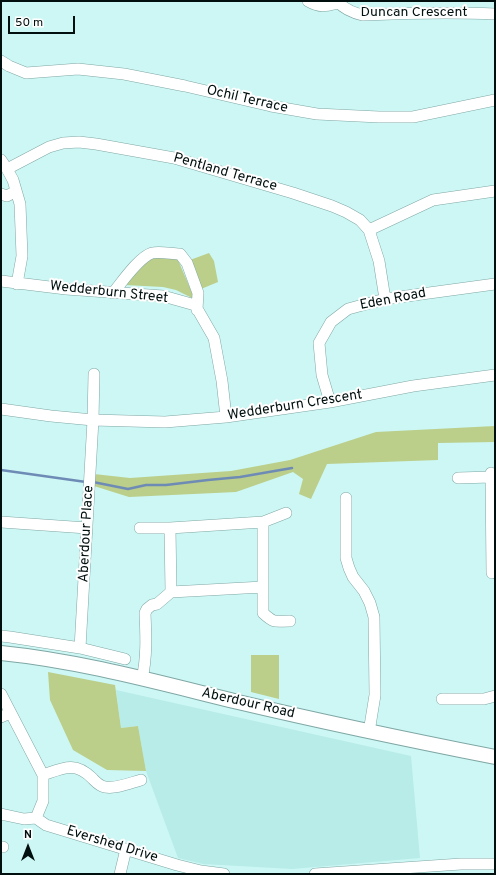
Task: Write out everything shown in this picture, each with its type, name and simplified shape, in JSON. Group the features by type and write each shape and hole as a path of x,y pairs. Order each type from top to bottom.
{"main road":[{"name":"Aberdour Road","path":"1,653 54,660 369,732 495,757"}],"street":[{"path":"308,1 315,5 322,6 328,6 338,2"},
{"name":"Duncan Crescent","path":"338,2 346,9 363,15 419,12 495,14"},
{"name":"Ochil Terrace","path":"1,60 9,66 26,73 78,69 124,74 185,86 271,106 317,114 413,117 495,100"},
{"name":"Pentland Terrace","path":"4,165 49,147 79,142 96,144 174,158 293,193 346,212 360,220 369,230"},
{"path":"4,165 13,180 20,204 22,256 17,284"},
{"path":"1,194 7,196 16,191"},
{"path":"385,299 379,261 369,230 433,200 495,191"},
{"path":"113,293 142,259 152,253 180,254 187,263 198,293 198,310 214,338 222,381 226,417"},
{"name":"Wedderburn Street","path":"1,281 66,289 163,296 194,305 198,310"},
{"name":"Eden Road","path":"330,402 322,375 319,343 331,322 348,309 385,299 495,284"},
{"path":"94,374 94,420"},
{"name":"Wedderburn Crescent","path":"1,409 94,420 165,422 226,417 330,402 413,386 495,375"},
{"name":"Aberdour Place","path":"80,648 94,420"},
{"path":"458,478 491,475 493,510 492,573"},
{"path":"346,498 346,558 353,577 364,591 370,603 374,617 375,695 369,732"},
{"path":"140,528 170,528 262,522 286,513"},
{"path":"1,522 87,528"},
{"path":"262,522 263,613 270,620 290,621"},
{"path":"170,528 171,592"},
{"path":"142,679 146,652 146,609 157,604 171,592 263,587"},
{"path":"1,636 80,648 125,658"},
{"path":"1,694 6,715 43,775 43,801 36,818"},
{"path":"442,698 484,698 495,696"},
{"path":"43,775 65,767 72,767 79,768 98,784 104,787 114,787 142,780"},
{"name":"Evershed Drive","path":"1,814 24,819 36,818 46,825 177,865 201,871 224,874"},
{"path":"120,874 126,849"},
{"path":"315,874 460,864 495,864"}],"shaded area":[{"path":"116,690 411,756 420,858 292,869 203,864 178,858 146,771 138,726 121,728"}],"green space":[{"path":"209,253 214,261 218,282 201,289 190,260"},
{"path":"148,258 174,258 178,260 194,297 192,298 176,290 163,287 125,285"},
{"path":"495,426 495,442 438,443 438,460 327,464 311,499 299,494 303,479 293,472 236,492 129,497 94,486 94,474 130,478 231,471 290,460 376,432"},
{"path":"251,655 279,655 279,699 251,692"},
{"path":"48,672 115,685 121,728 138,726 146,771 107,770 73,750 50,700"}],"waterway":[{"path":"93,482 128,489 146,485 166,485 240,477 292,468"},
{"path":"1,470 86,482"}]}
